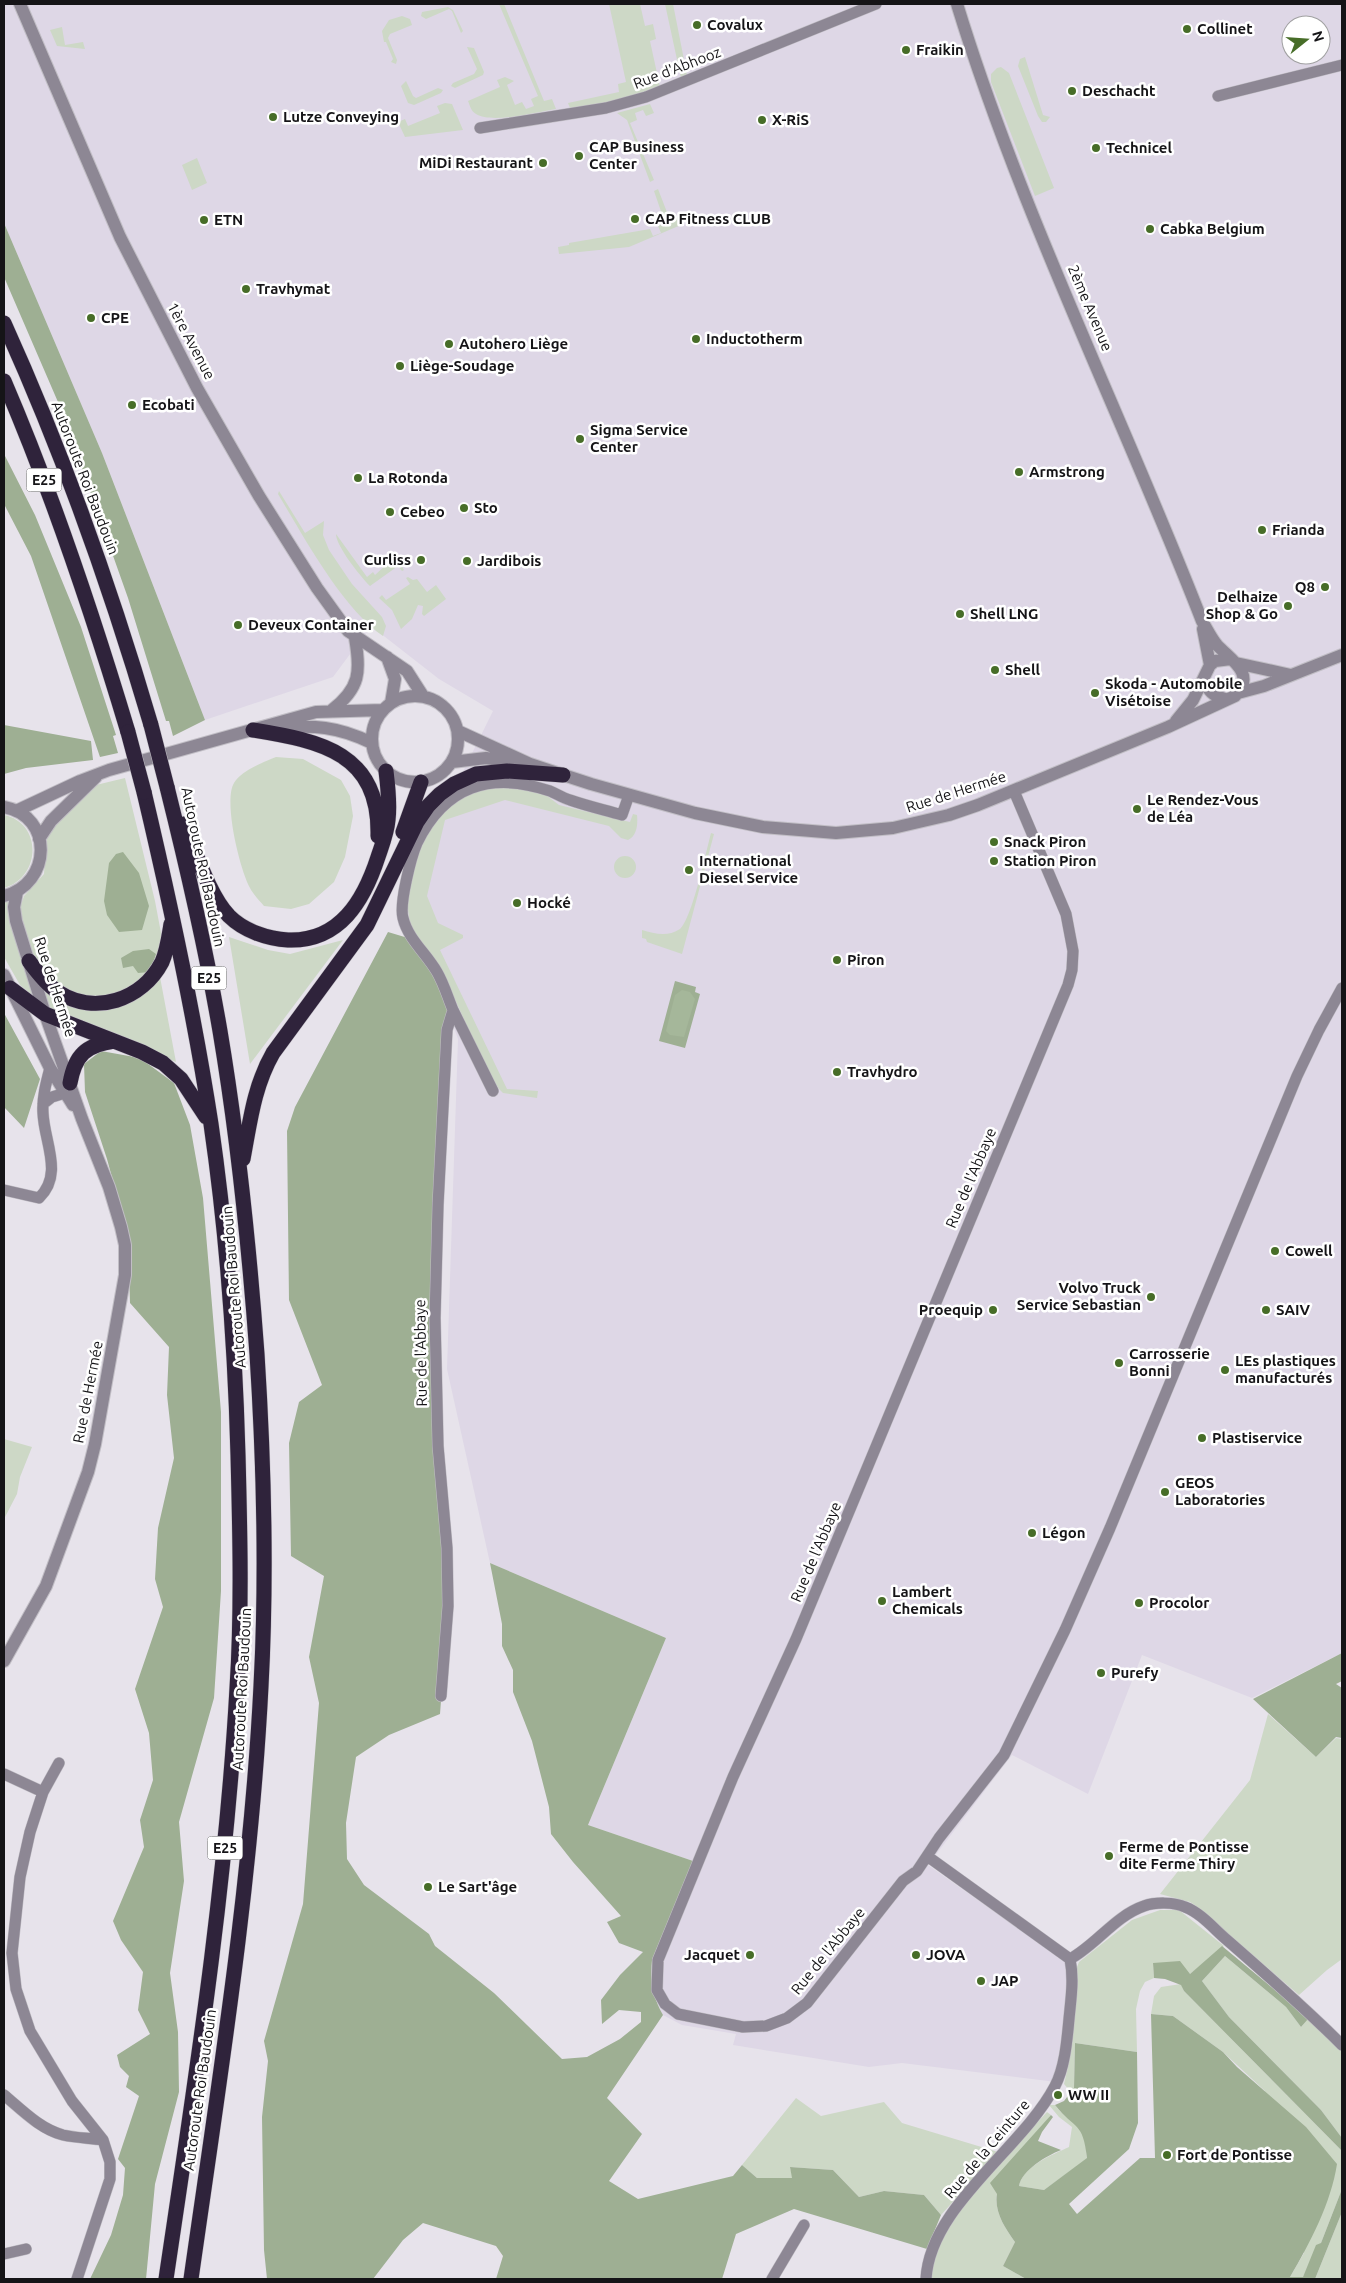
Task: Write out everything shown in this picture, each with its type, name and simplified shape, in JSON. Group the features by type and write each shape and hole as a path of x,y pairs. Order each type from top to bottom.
{"highway":[{"name":"Autoroute Roi Baudouin","path":"4,323 34,391 81,514 151,725 168,786 220,1028 241,1170 251,1269 261,1420 265,1537 262,1683 253,1810 238,1944 191,2279"},
{"name":"Autoroute Roi Baudouin","path":"4,381 56,510 84,590 128,732 144,792 173,916 194,1020 211,1127 230,1282 241,1540 238,1684 230,1810 214,1945 166,2279"},
{"path":"253,730 313,741 329,748 355,767 371,790 376,805 378,835 375,867"},
{"path":"168,786 220,903 236,922 256,933 273,938 293,940 313,937 332,930 352,912 375,867 386,832 388,820 386,771"},
{"path":"241,1170 252,1110 264,1070 273,1053 367,925 417,822 428,806 454,784 476,774 507,771 563,775"},
{"path":"388,884 392,861 421,782"},
{"path":"29,961 49,985 70,998 95,1004 124,998 144,984 162,961 173,916"},
{"path":"7,981 45,1014 152,1056 173,1070 188,1088 211,1127"},
{"path":"68,1088 72,1069 82,1054 94,1045 114,1040"}],"street":[{"name":"1ère Avenue","path":"20,4 120,237 160,319 197,388 259,496 334,614 355,638 407,671 423,696"},
{"name":"Rue d'Abhooz","path":"480,128 606,108 634,101 876,4"},
{"name":"2ème Avenue","path":"957,4 988,101 1022,189 1202,621 1215,643 1233,661"},
{"path":"1218,96 1342,65"},
{"name":"2ème Avenue","path":"1202,621 1210,665"},
{"path":"332,710 346,698 358,678 359,661 355,638"},
{"name":"Rue de Hermée","path":"458,731 530,764 629,795 695,813 763,827 836,833 893,828 956,812 1014,791 1168,727 1176,721 1238,693 1255,689 1342,655"},
{"path":"10,809 101,773 287,719 332,710 387,706 401,698 423,696 435,700 445,707 453,717 458,731 458,746 452,762 439,776 421,782 402,780 386,771 379,763 372,743 374,726 387,706 395,679 387,657"},
{"path":"1210,665 1215,661 1233,661 1291,675"},
{"path":"1233,661 1243,674 1244,681 1238,693"},
{"name":"Rue de Hermée","path":"1176,721 1193,700 1210,665"},
{"path":"1204,679 1207,688 1212,694 1225,699"},
{"path":"253,730 310,725 324,726 351,733 372,743"},
{"name":"Rue de Hermée","path":"452,762 486,758 530,764"},
{"path":"39,840 51,821 68,802 101,773"},
{"path":"493,1090 453,1010 437,972 413,940 402,916 405,891 414,851 426,825 449,799 464,791 490,783 511,783 549,791 569,800 622,815 629,795"},
{"name":"Rue de l'Abbaye","path":"1014,791 1066,914 1074,951 1068,985 796,1639 733,1777 658,1960 657,1990 665,2004 678,2014 743,2027 766,2026 787,2018 807,2003 903,1881 917,1871 1004,1755 1066,1630 1297,1076 1342,988"},
{"path":"4,896 17,892 31,880 39,864 41,850 39,840 30,823 10,809"},
{"name":"Rue de Hermée","path":"4,1660 46,1586 88,1472 96,1444 125,1275 121,1227 110,1186 68,1088 14,913 17,892"},
{"name":"Rue de Hermée","path":"7,981 50,1068 68,1088"},
{"name":"Rue de l'Abbaye","path":"441,1696 448,1606 447,1548 438,1446 435,1318 438,1205 447,1030 453,1010"},
{"path":"4,1190 39,1198 46,1192 51,1181 52,1165 43,1115 45,1084 50,1068"},
{"path":"43,1104 68,1088"},
{"path":"59,1763 43,1792 20,1877 12,1952 16,1989 30,2031 50,2068 72,2101 103,2140 110,2162 110,2179 77,2279"},
{"path":"4,1774 43,1792"},
{"path":"927,1856 1070,1959 1086,1950 1118,1922 1144,1906 1159,1904 1185,1907 1207,1922 1296,1999 1342,2045"},
{"name":"Rue de la Ceinture","path":"926,2279 931,2251 956,2209 1036,2117 1056,2084 1068,2026 1074,1975 1070,1959"},
{"path":"4,2095 37,2122 54,2131 64,2135 103,2140"},
{"path":"772,2279 804,2225"},
{"path":"4,2254 26,2249"}],"shaded area":[{"path":"4,4 1342,4 1342,1653 1252,1698 1142,1655 1088,1794 1012,1755 928,1865 1067,1963 1064,2022 1056,2082 902,2063 869,2067 733,2045 736,2034 682,2025 663,2015 657,2004 650,1976 652,1960 693,1861 588,1825 666,1638 490,1563 447,1369 458,1039 434,973 398,925 438,822 493,711 439,679 371,626 333,677 205,720 102,453 4,223"},
{"path":"499,4 504,4 544,101 552,99 556,109 493,118 476,114 471,108 468,101 500,87 497,80 505,77 514,81 507,85 515,105 522,102 526,109 534,106 531,99 538,96"},
{"path":"609,4 640,4 645,26 653,24 656,39 650,41 660,87 615,101 570,108 568,103 619,92 618,84 626,82"},
{"path":"665,4 673,4 687,75 681,78"},
{"path":"448,7 453,10 463,31 461,33 452,11 449,9 426,19 421,16 422,12"},
{"path":"402,16 410,19 412,25 390,34 388,38 397,60 396,64 391,62 393,59 386,42 384,42 382,31 389,20"},
{"path":"62,27 65,45 83,42 85,49 57,46 50,30"},
{"path":"467,47 474,48 484,72 483,75 455,88 451,86 453,83 474,74 477,69"},
{"path":"1025,57 1043,115 1050,117 1046,122 1042,122 1038,116 1018,66 1020,59"},
{"path":"1001,67 1009,73 1054,188 1035,196 991,82 991,74"},
{"path":"406,81 413,96 416,98 438,88 443,90 441,93 414,105 408,103 401,86"},
{"path":"445,103 452,104 463,130 405,137 398,122 405,119 408,126 440,113 437,106"},
{"path":"650,104 654,113 646,116 643,110 635,113 637,120 630,123 654,180 650,182 627,120 617,113"},
{"path":"197,158 207,183 192,190 182,165"},
{"path":"658,189 670,220 678,217 681,225 629,247 559,254 558,247 569,245 569,243 650,229 653,236 661,233 658,226 665,223 654,191"},
{"path":"4,223 102,453 205,720 173,736 169,721 166,721 128,598 61,409 4,277"},
{"path":"4,454 35,515 81,627 116,735 113,736 118,753 100,757 31,556 4,504"},
{"path":"279,491 305,533 324,521 323,535 329,550 352,584 382,617 386,626 383,636 353,608 325,571 278,494"},
{"path":"336,534 367,577 373,572 375,575 389,562 392,566 399,562 404,570 402,571 398,566 370,586 344,553"},
{"path":"408,577 413,580 417,579 427,592 436,585 446,599 424,616 422,614 423,606 418,605 412,619 401,629 392,610 379,598 382,595 386,600 410,584 406,578"},
{"path":"4,725 91,741 93,760 26,768 4,774"},
{"path":"276,757 303,759 341,780 350,796 353,816 345,857 334,882 309,904 291,909 264,906 251,890 242,867 234,836 230,804 231,792 238,778 259,764"},
{"path":"125,778 155,901 161,933 159,956 150,973 124,992 96,998 63,990 35,959 21,924 20,908 24,896 44,874 46,841 50,828 96,785"},
{"path":"512,787 546,795 559,805 630,822 633,814 637,815 635,833 628,840 621,838 609,826 505,800 445,820 427,896 438,923 463,935 463,938 440,950 507,1089 538,1091 537,1098 503,1093 499,1089 481,1056 445,977 412,928 408,903 413,865 431,828 443,813 458,801 479,790"},
{"path":"4,815 17,820 26,828 31,839 32,851 31,863 25,874 16,882 4,888"},
{"path":"711,833 714,834 682,954 647,942 646,939 642,938 642,930 666,934 675,932 685,923 694,899"},
{"path":"123,852 139,873 149,906 142,930 119,932 107,915 104,901 109,863 116,854"},
{"path":"625,856 633,859 636,867 633,875 625,878 617,875 614,867 617,859"},
{"path":"9,901 15,937 34,997 20,985 4,957 4,902"},
{"path":"388,932 408,938 434,973 450,1018 435,1318 448,1606 440,1714 389,1735 356,1757 346,1823 347,1859 364,1885 429,1934 435,1946 494,1993 562,2059 587,2057 620,2039 641,2022 641,2012 619,2010 602,2024 601,2000 620,1975 643,1952 619,1943 607,1922 621,1916 551,1834 549,1807 532,1741 513,1692 513,1670 502,1646 502,1624 490,1563 666,1638 588,1825 693,1861 652,1960 651,1975 653,1989 663,2015 607,2098 642,2134 609,2181 638,2199 733,2176 742,2165 757,2178 792,2178 790,2167 833,2170 859,2197 884,2191 924,2195 941,2215 927,2249 794,2209 736,2234 722,2279 496,2279 503,2256 496,2246 423,2223 403,2240 373,2279 267,2279 264,2250 262,2117 268,2061 264,2041 303,1904 319,1703 309,1657 324,1576 291,1556 289,1443 299,1402 322,1385 289,1300 287,1131 295,1107"},
{"path":"229,937 268,950 290,954 343,940 250,1064"},
{"path":"149,949 156,954 150,972 138,973 133,966 123,968 121,958 133,951"},
{"path":"160,977 176,1062 65,1015 50,1011 41,988 75,1006 103,1011 117,1008 130,1001 145,991"},
{"path":"675,981 696,987 695,992 700,994 685,1048 659,1041"},
{"path":"682,990 690,992 695,999 684,1037 670,1035 666,1031 675,995"},
{"path":"4,1013 40,1079 24,1128 4,1107"},
{"path":"101,1051 140,1058 174,1083 190,1125 203,1198 221,1412 221,1591 214,1698 179,1822 184,1881 170,1973 178,2032 179,2092 155,2184 146,2279 90,2279 111,2235 123,2195 125,2168 118,2159 139,2096 126,2087 129,2076 120,2067 117,2055 150,2034 138,2010 143,1972 121,1940 113,1921 144,1847 140,1820 153,1780 149,1733 135,1689 163,1607 155,1579 158,1528 174,1458 167,1395 169,1347 130,1303 128,1236 107,1159 85,1092 84,1064"},
{"path":"4,1439 32,1447 20,1477 17,1494 4,1519"},
{"path":"1342,1653 1342,1681 1336,1684 1342,1688 1342,1738 1336,1737 1316,1757 1253,1699"},
{"path":"1268,1714 1316,1757 1336,1738 1342,1739 1342,1959 1299,1995 1196,1906 1190,1902 1160,1894 1250,1780"},
{"path":"1160,1910 1179,1910 1224,1946 1190,1974 1153,1963 1154,1978 1145,1982 1140,1991 1136,2009 1137,2052 1075,2043 1074,2088 1071,2092 1064,2084 1068,2067 1079,1962 1132,1920"},
{"path":"1222,1946 1309,2018 1301,2027 1286,2007 1225,1956 1202,1981 1229,2017 1321,2110 1342,2138 1342,2151 1184,1991 1181,1985 1165,1979 1154,1978 1153,1963 1180,1961 1190,1974"},
{"path":"1225,1956 1286,2007 1301,2027 1309,2018 1342,2050 1342,2138 1321,2110 1229,2017 1202,1981"},
{"path":"1181,1984 1184,1991 1342,2151 1342,2189 1321,2243 1303,2277 1290,2277 1304,2253 1265,2091 1223,2052 1173,2016 1151,2014 1154,1996 1161,1987"},
{"path":"1151,2014 1173,2016 1223,2052 1237,2067 1306,2127 1337,2164 1325,2208 1312,2237 1290,2277 1303,2277 1316,2245 1321,2243 1342,2189 1342,2212 1315,2279 1026,2279 1003,2266 1015,2242 1001,2220 997,2207 997,2194 990,2183 1051,2115 1053,2117 1038,2141 1061,2150 1030,2169 1021,2180 1019,2186 1044,2190 1087,2158 1083,2138 1077,2127 1055,2105 1064,2101 1074,2088 1075,2043 1137,2052 1138,2123 1129,2149 1069,2204 1077,2214 1140,2158 1155,2158"},
{"path":"796,2098 821,2116 884,2102 902,2123 998,2152 941,2215 924,2195 884,2191 859,2197 833,2170 790,2167 793,2179 757,2178 742,2165"},
{"path":"1049,2105 1055,2105 1081,2130 1087,2159 1044,2190 1019,2186 1026,2173 1032,2167 1069,2147 1072,2127 1059,2117"},
{"path":"1047,2112 1051,2115 1031,2140 997,2194 999,2213 1015,2242 1003,2266 1026,2279 929,2279 935,2249 958,2211 986,2177"},
{"path":"1342,2212 1342,2279 1315,2279"}],"place":[{"name":"Covalux","path":"697,25"},
{"name":"Collinet","path":"1187,29"},
{"name":"Fraikin","path":"906,50"},
{"name":"Deschacht","path":"1072,91"},
{"name":"Lutze Conveying","path":"273,117"},
{"name":"X-RiS","path":"762,120"},
{"name":"Technicel","path":"1096,148"},
{"name":"CAP Business Center","path":"579,156"},
{"name":"MiDi Restaurant","path":"543,163"},
{"name":"CAP Fitness CLUB","path":"635,219"},
{"name":"ETN","path":"204,220"},
{"name":"Cabka Belgium","path":"1150,229"},
{"name":"Travhymat","path":"246,289"},
{"name":"CPE","path":"91,318"},
{"name":"Inductotherm","path":"696,339"},
{"name":"Autohero Liège","path":"449,344"},
{"name":"Liège-Soudage","path":"400,366"},
{"name":"Ecobati","path":"132,405"},
{"name":"Sigma Service Center","path":"580,439"},
{"name":"Armstrong","path":"1019,472"},
{"name":"La Rotonda","path":"358,478"},
{"name":"Sto","path":"464,508"},
{"name":"Cebeo","path":"390,512"},
{"name":"Frianda","path":"1262,530"},
{"name":"Curliss","path":"421,560"},
{"name":"Jardibois","path":"467,561"},
{"name":"Q8","path":"1325,587"},
{"name":"Delhaize Shop & Go","path":"1288,606"},
{"name":"Shell LNG","path":"960,614"},
{"name":"Deveux Container","path":"238,625"},
{"name":"Shell","path":"995,670"},
{"name":"Skoda - Automobile Visétoise","path":"1095,693"},
{"name":"Le Rendez-Vous de Léa","path":"1137,809"},
{"name":"Snack Piron","path":"994,842"},
{"name":"Station Piron","path":"994,861"},
{"name":"International Diesel Service","path":"689,870"},
{"name":"Hocké","path":"517,903"},
{"name":"Piron","path":"837,960"},
{"name":"Travhydro","path":"837,1072"},
{"name":"Cowell","path":"1275,1251"},
{"name":"Volvo Truck Service Sebastian","path":"1151,1297"},
{"name":"Proequip","path":"993,1310"},
{"name":"SAIV","path":"1266,1310"},
{"name":"Carrosserie Bonni","path":"1119,1363"},
{"name":"LEs plastiques manufacturés","path":"1225,1370"},
{"name":"Plastiservice","path":"1202,1438"},
{"name":"GEOS Laboratories","path":"1165,1492"},
{"name":"Légon","path":"1032,1533"},
{"name":"Lambert Chemicals","path":"882,1601"},
{"name":"Procolor","path":"1139,1603"},
{"name":"Purefy","path":"1101,1673"},
{"name":"Ferme de Pontisse dite Ferme Thiry","path":"1109,1856"},
{"name":"Le Sart'âge","path":"428,1887"},
{"name":"Jacquet","path":"750,1955"},
{"name":"JOVA","path":"916,1955"},
{"name":"JAP","path":"981,1981"},
{"name":"WW II","path":"1058,2095"},
{"name":"Fort de Pontisse","path":"1167,2155"}]}
